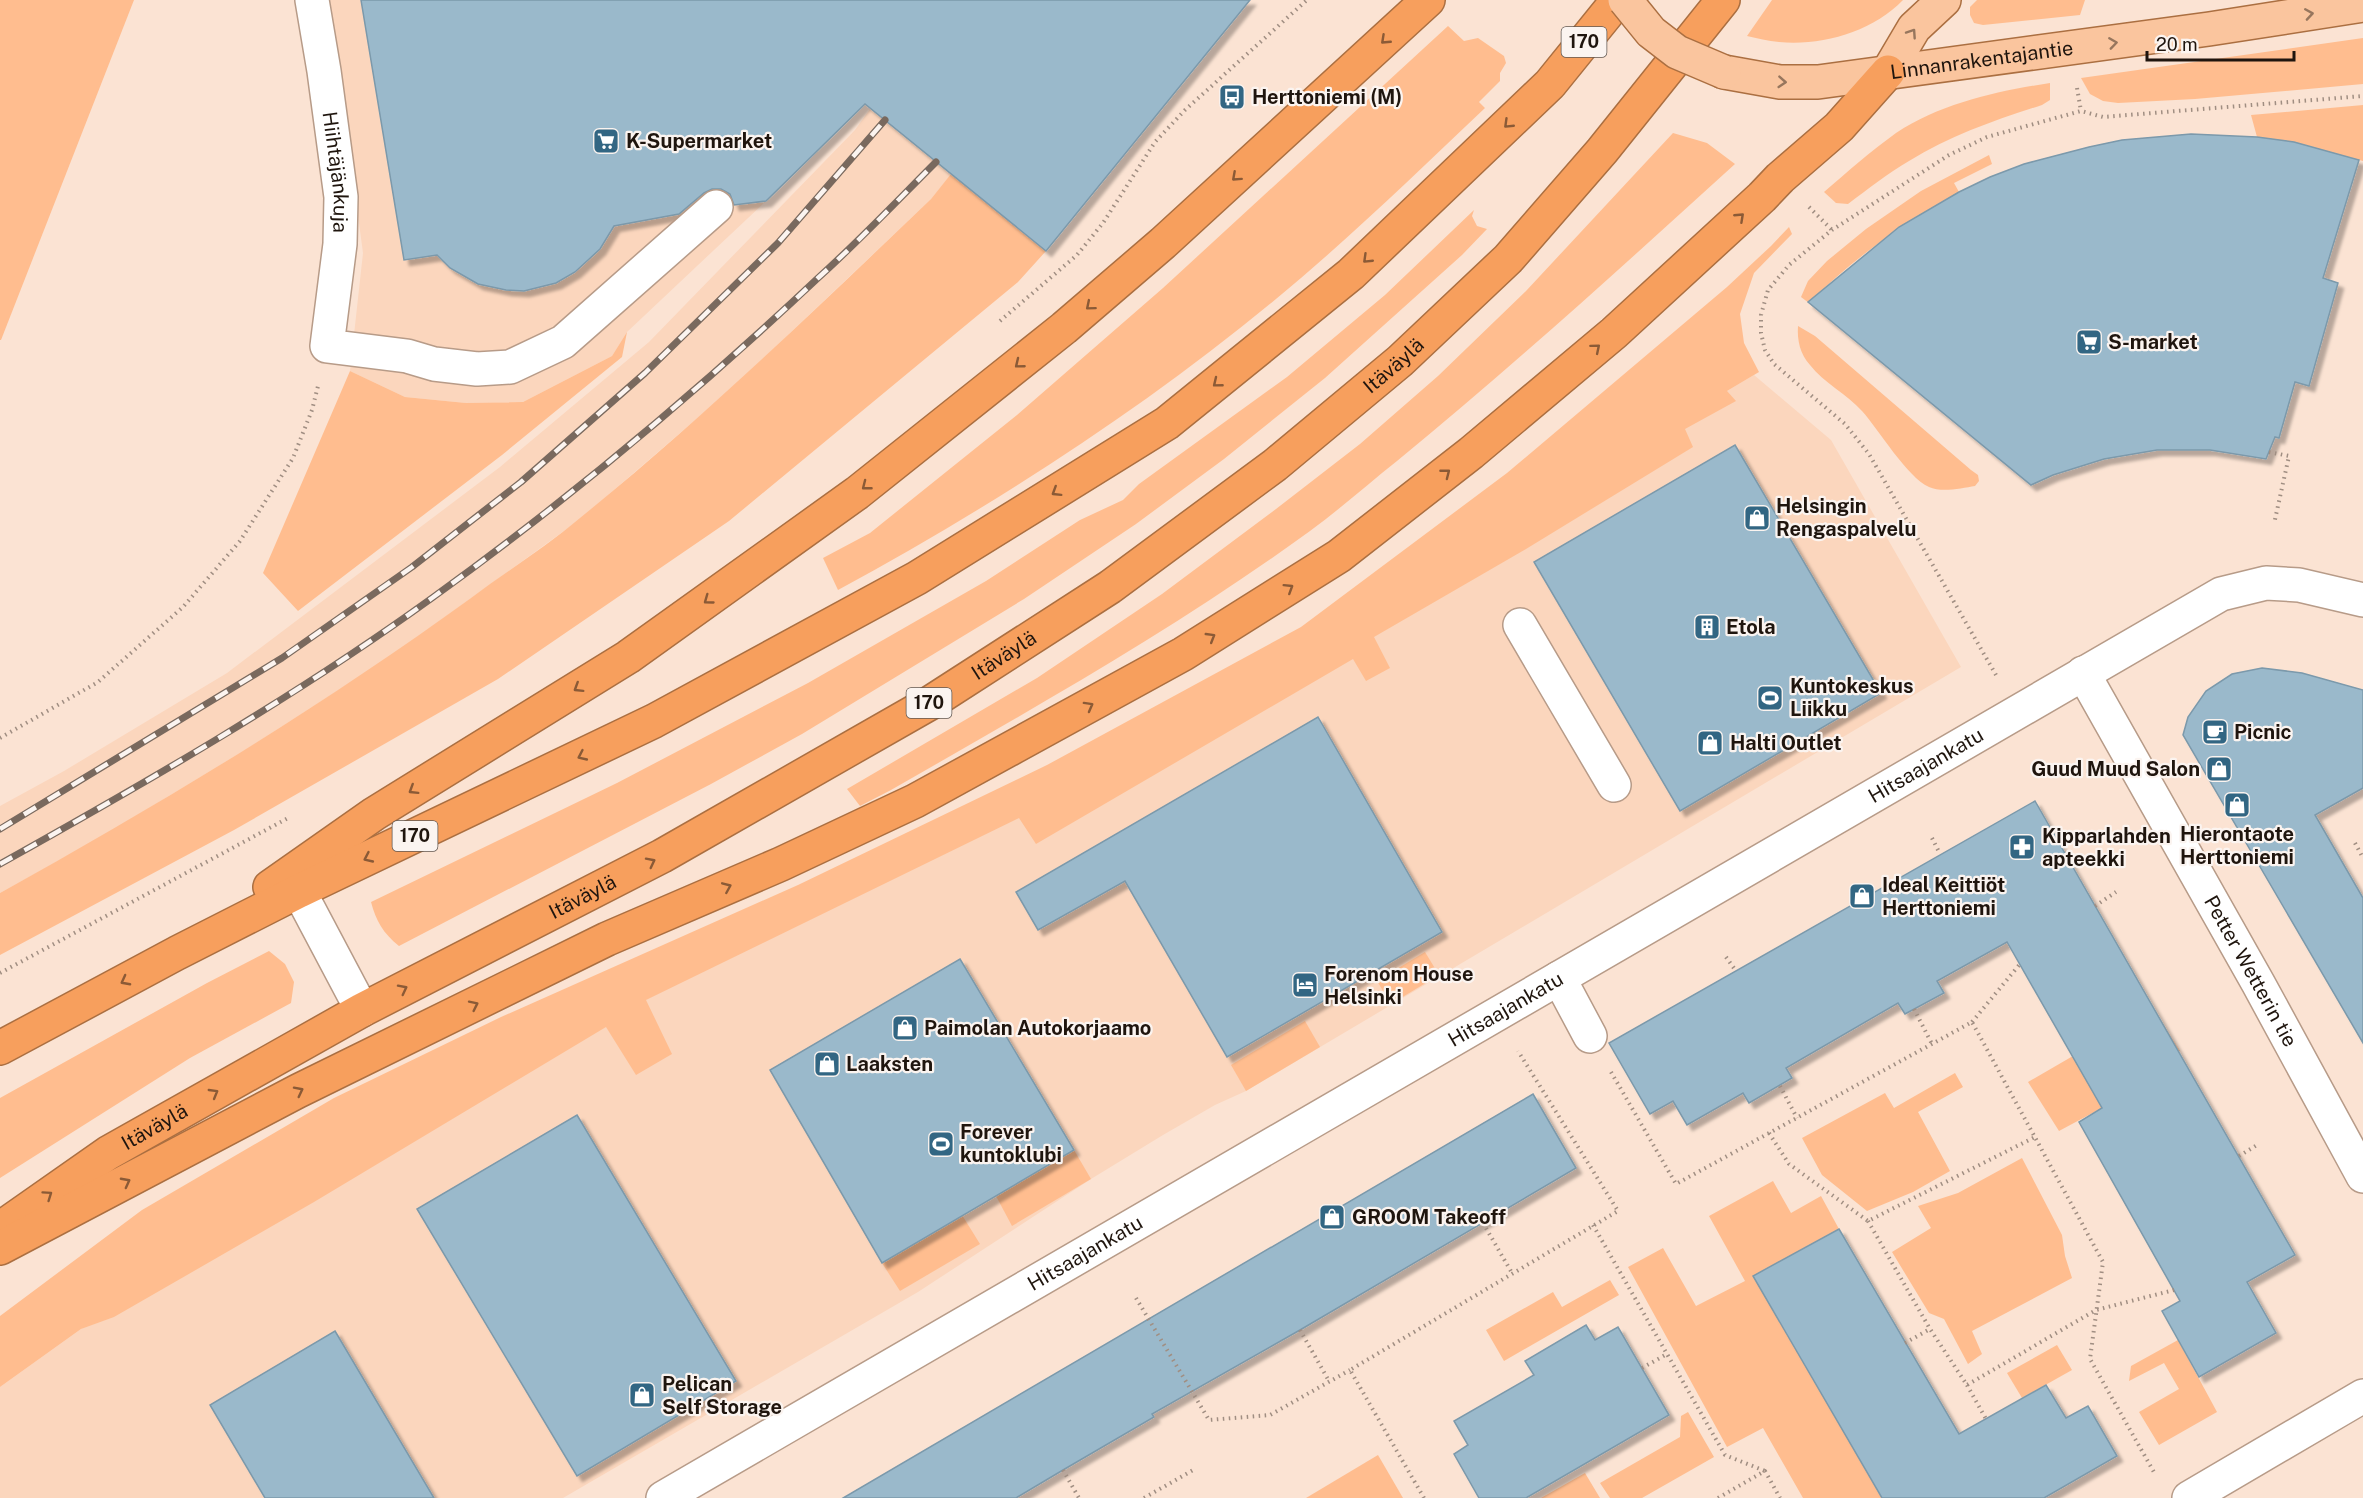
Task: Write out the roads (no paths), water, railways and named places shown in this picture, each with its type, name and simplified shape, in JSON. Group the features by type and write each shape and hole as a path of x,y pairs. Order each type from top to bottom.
{"highway":[{"path":"177,953 374,814 628,657 857,493 1064,328 1163,243 1428,0"},
{"name":"170","path":"0,1048 177,953 299,891 654,722 917,578 1167,423 1351,274 1551,84 1618,0"},
{"name":"Itäväylä","path":"0,1229 108,1153 362,1010 662,856 930,703 1110,587 1275,465 1400,361 1508,259 1602,151 1723,0"},
{"path":"0,1248 298,1091 607,939 781,864 915,801 1183,654 1249,614 1339,556 1471,453 1614,333 1780,178 1839,127 1888,72"}],"main road":[{"name":"Linnanrakentajantie","path":"1625,0 1651,32 1677,52 1724,72 1780,82 1818,82 2186,32 2363,5"},
{"path":"1888,72 1914,28 1944,0"}],"street":[{"name":"Hiihtäjänkuja","path":"312,0 341,197 340,244 327,346 407,356 434,364 477,369 510,367 563,342 716,207"},
{"name":"Hitsaajankatu","path":"663,1498 2221,594 2266,583 2300,585 2363,600"},
{"path":"1520,625 1614,785"},
{"name":"Petter Wetterin tie","path":"2083,673 2258,983 2363,1176"},
{"path":"299,891 362,1010"},
{"path":"1559,978 1590,1036"},
{"path":"2189,1498 2363,1396"}],"railway":[{"path":"0,829 282,658 412,567 521,482 645,373 778,243 885,120"},
{"path":"0,864 165,770 274,704 380,634 483,561 679,404 848,250 936,162"}],"place":[{"name":"Herttoniemi (M)","path":"1232,97"},
{"name":"K-Supermarket","path":"606,141"},
{"name":"S-market","path":"2089,342"},
{"name":"Helsingin Rengaspalvelu","path":"1757,518"},
{"name":"Etola","path":"1707,627"},
{"name":"Kuntokeskus Liikku","path":"1770,698"},
{"name":"Picnic","path":"2215,732"},
{"name":"Halti Outlet","path":"1710,743"},
{"name":"Guud Muud Salon","path":"2219,769"},
{"name":"Hierontaote Herttoniemi","path":"2237,805"},
{"name":"Kipparlahden apteekki","path":"2022,847"},
{"name":"Ideal Keittiöt Herttoniemi","path":"1862,896"},
{"name":"Forenom House Helsinki","path":"1305,985"},
{"name":"Paimolan Autokorjaamo","path":"905,1028"},
{"name":"Laaksten","path":"827,1064"},
{"name":"Forever kuntoklubi","path":"941,1144"},
{"name":"GROOM Takeoff","path":"1332,1217"},
{"name":"Pelican Self Storage","path":"642,1395"}]}
